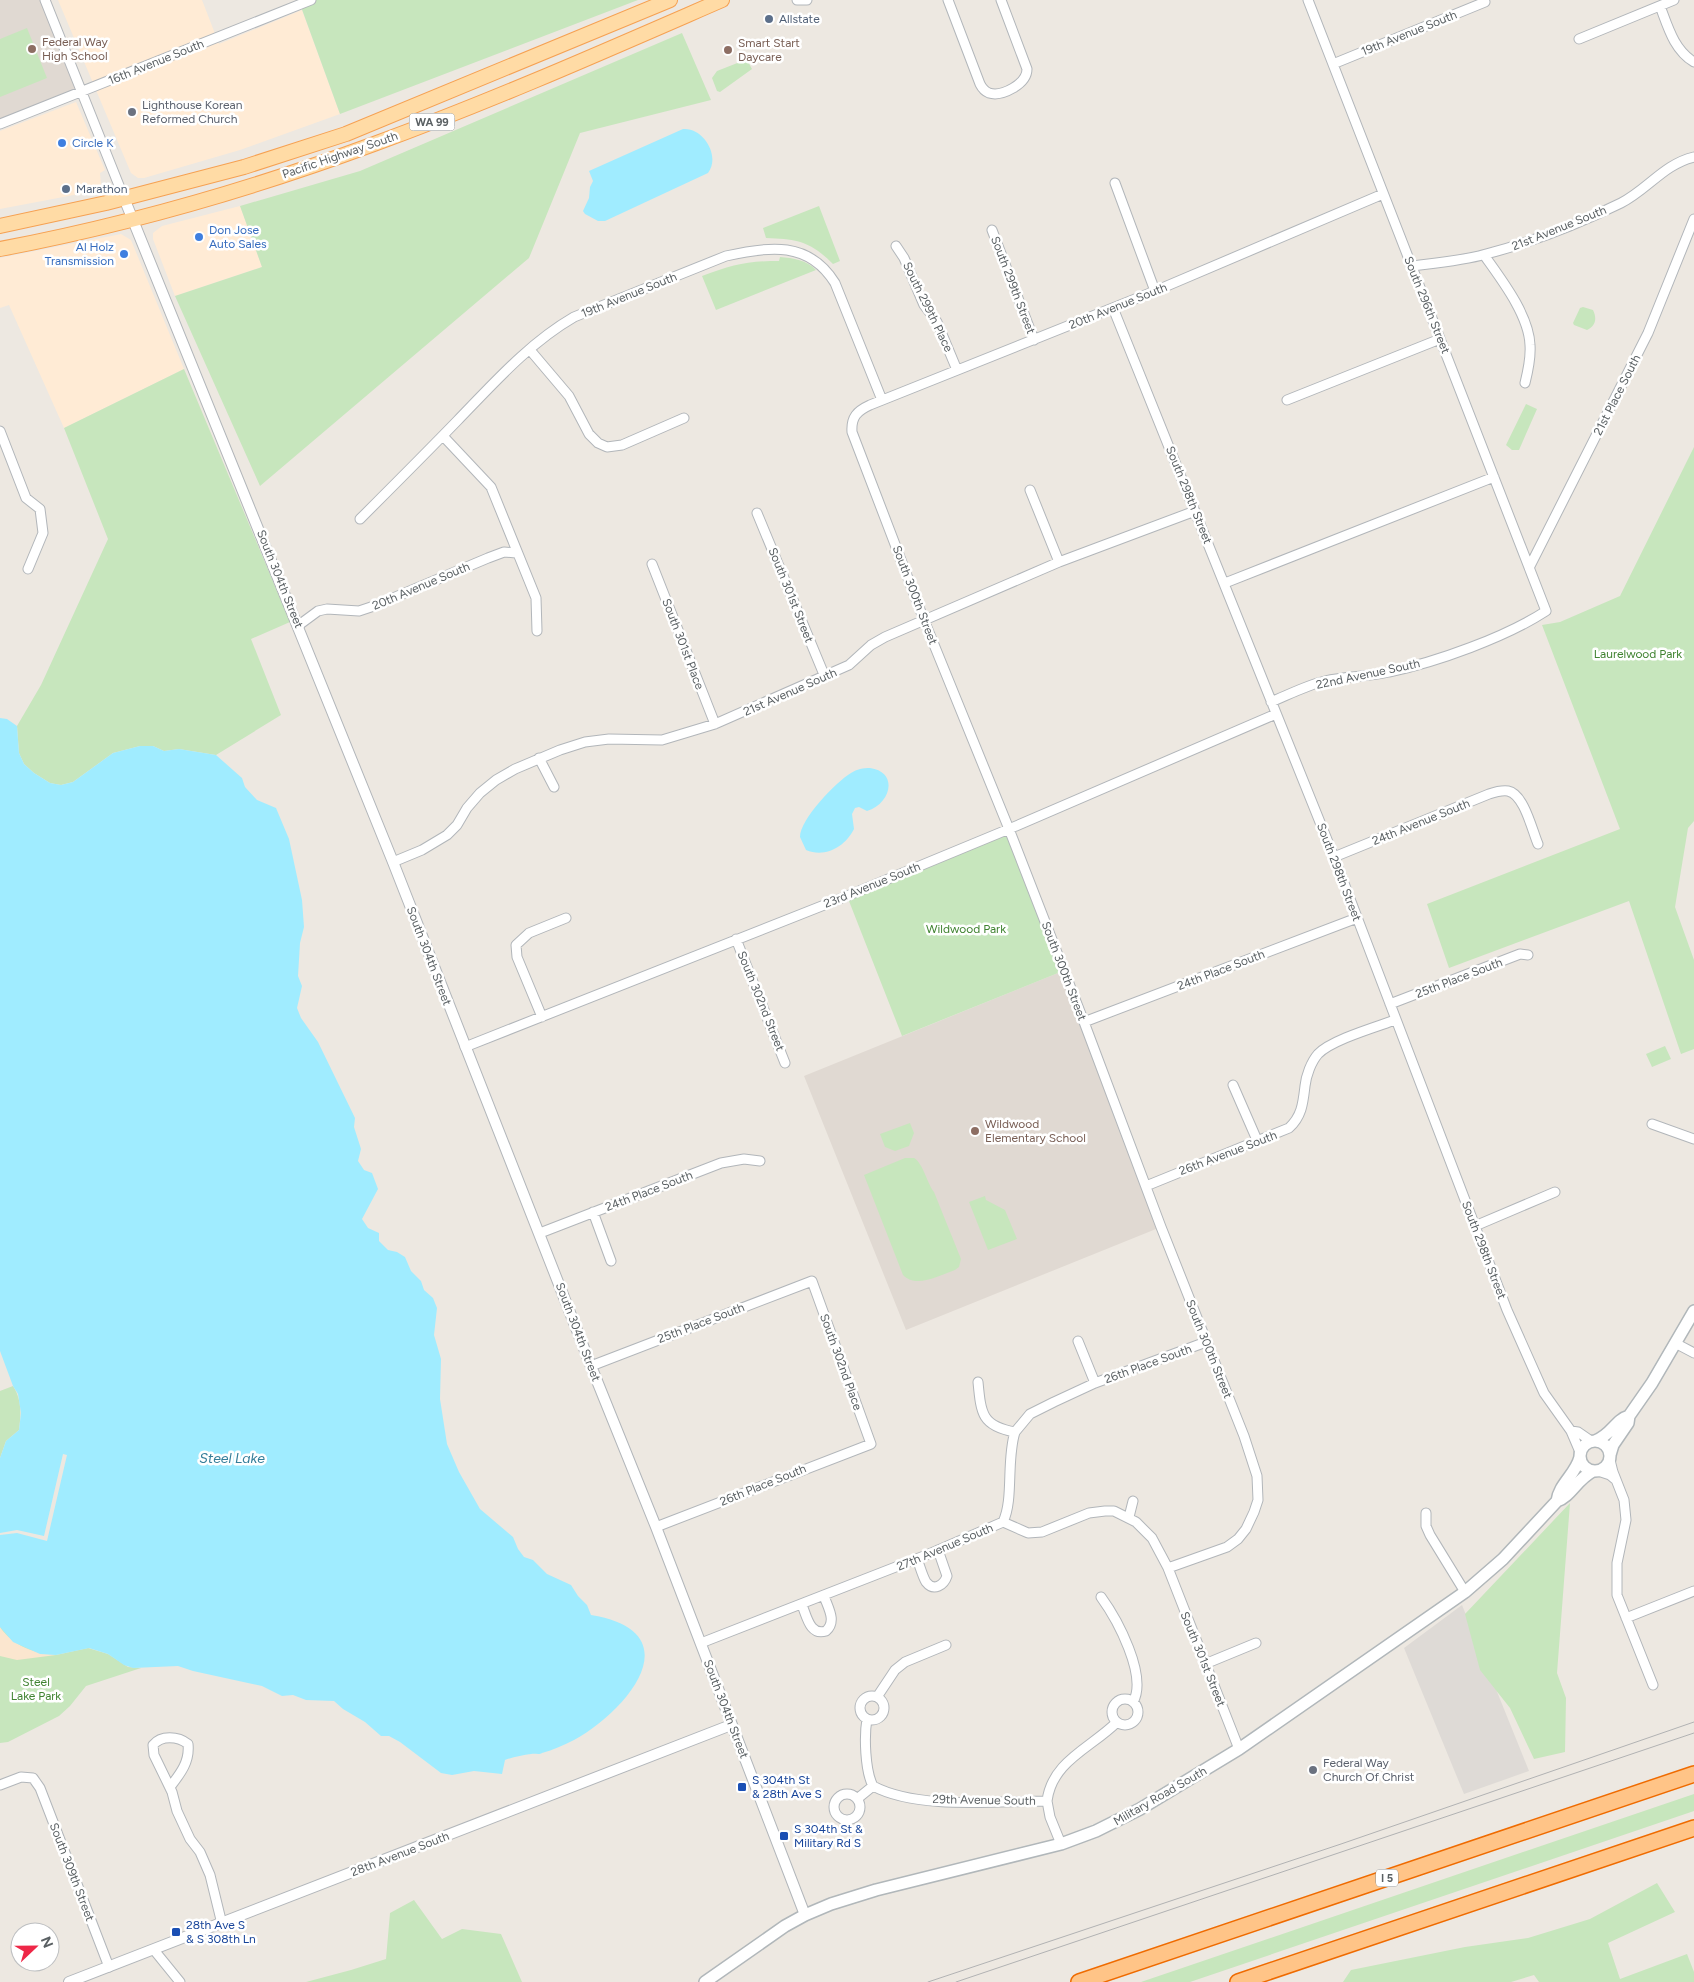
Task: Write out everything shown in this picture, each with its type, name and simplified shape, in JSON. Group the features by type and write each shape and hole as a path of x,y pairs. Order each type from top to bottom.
{"highway":[{"name":"I 5","path":"1079,1982 1694,1774"},
{"path":"1238,1982 1694,1828"}],"main road":[{"name":"Pacific Highway South","path":"0,226 124,198 244,167 346,134 670,0"},
{"name":"Pacific Highway South","path":"0,249 133,219 232,192 372,145 511,90 722,0"},
{"path":"1629,1416 1622,1418 1610,1434 1586,1444 1580,1455 1584,1466 1595,1471 1606,1466 1613,1445 1628,1423 1629,1416 1652,1383 1694,1311"},
{"path":"1593,1441 1605,1444 1610,1457"},
{"name":"Military Road South","path":"1557,1501 1558,1492 1576,1468 1580,1455"},
{"name":"Military Road South","path":"705,1982 778,1931 805,1915 852,1897 1061,1844 1096,1832 1140,1809 1239,1749 1465,1592 1503,1559 1557,1501 1564,1498 1577,1482 1595,1471"}],"street":[{"name":"South 304th Street","path":"45,0 299,625 656,1527 805,1915"},
{"path":"282,0 286,10"},
{"name":"16th Avenue South","path":"0,124 311,0"},
{"path":"797,0 807,0"},
{"path":"948,0 980,84 984,90 997,94 1021,84 1027,73 1001,0"},
{"name":"South 296th Street","path":"1308,0 1546,611"},
{"path":"1579,39 1674,0"},
{"name":"19th Avenue South","path":"1333,64 1485,2"},
{"path":"1660,6 1677,47 1684,56 1694,62"},
{"name":"21st Avenue South","path":"1411,266 1484,255 1543,237 1603,211 1642,190 1674,164 1694,157"},
{"path":"1115,183 1155,291"},
{"name":"20th Avenue South","path":"854,416 860,410 882,400 1155,291 1383,194"},
{"name":"21st Place South","path":"1530,566 1648,333 1694,219"},
{"name":"South 299th Street","path":"992,230 1034,340"},
{"name":"South 299th Place","path":"896,246 904,258 924,304 937,322 957,370"},
{"name":"19th Avenue South","path":"360,519 530,350 556,328 574,318 726,256 749,251 798,251 817,261 835,284 882,400"},
{"path":"1484,255 1516,304 1528,331 1530,352 1525,384"},
{"name":"South 298th Street","path":"1113,308 1334,857 1507,1310 1535,1375 1550,1404 1571,1431 1580,1455"},
{"path":"1287,400 1440,339"},
{"path":"530,350 570,396 590,434 598,443 607,447 622,446 684,418"},
{"name":"South 300th Street","path":"854,416 852,432 924,620 1009,829 1084,1022 1206,1342 1244,1436 1257,1476 1258,1500 1252,1518 1238,1539 1227,1547 1168,1568"},
{"path":"0,431 26,498 40,509 43,532 28,569"},
{"path":"443,436 491,487 516,553 524,566 536,598 537,631"},
{"path":"1225,583 1494,477"},
{"path":"1030,490 1060,562"},
{"name":"21st Avenue South","path":"393,862 422,850 446,835 456,825 473,800 488,785 505,774 539,758 585,742 609,739 662,740 715,724 825,677 849,665 871,645 924,620 1060,562 1195,511"},
{"name":"South 301st Street","path":"757,513 825,677"},
{"name":"20th Avenue South","path":"299,625 318,611 328,609 358,611 504,552 516,553"},
{"name":"South 301st Place","path":"652,564 715,724"},
{"name":"22nd Avenue South","path":"1271,702 1323,681 1388,673 1417,665 1505,633 1546,611"},
{"name":"23rd Avenue South","path":"465,1047 1009,829 1276,714"},
{"path":"539,758 554,787"},
{"name":"24th Avenue South","path":"1334,857 1488,794 1500,791 1510,791 1518,797 1538,844"},
{"path":"542,1017 517,957 516,945 529,933 566,918"},
{"name":"24th Place South","path":"1084,1022 1357,918"},
{"name":"South 302nd Street","path":"736,939 786,1063"},
{"name":"25th Place South","path":"1390,1004 1520,954 1528,955"},
{"name":"26th Avenue South","path":"1146,1186 1289,1128 1297,1120 1302,1110 1307,1078 1318,1054 1330,1046 1396,1020"},
{"path":"1233,1085 1257,1140"},
{"path":"1652,1124 1694,1139"},
{"name":"24th Place South","path":"540,1233 726,1162 744,1159 760,1161"},
{"path":"1475,1226 1555,1192"},
{"path":"594,1212 611,1261"},
{"name":"25th Place South","path":"591,1366 812,1281"},
{"name":"South 302nd Place","path":"812,1281 871,1444"},
{"path":"1078,1341 1095,1383"},
{"name":"26th Place South","path":"1016,1432 1026,1418 1035,1411 1095,1383 1206,1342"},
{"path":"1675,1343 1694,1353"},
{"path":"978,1382 981,1406 990,1423 995,1427 1016,1432 1010,1460 1007,1511 1003,1522"},
{"name":"South 298th Street","path":"1571,1431 1578,1432 1593,1441"},
{"name":"26th Place South","path":"656,1527 871,1444"},
{"path":"1610,1457 1624,1500 1626,1520 1617,1563 1616,1585 1626,1618 1654,1685"},
{"path":"1595,1471 1610,1475 1616,1480"},
{"path":"1129,1517 1133,1501"},
{"name":"27th Avenue South","path":"701,1643 917,1559 1003,1522 1028,1533 1042,1532 1089,1513 1114,1511 1129,1517 1152,1538 1168,1568"},
{"path":"1426,1513 1426,1526 1430,1535 1465,1592"},
{"path":"917,1559 927,1582 931,1586 937,1587 942,1585 948,1576 938,1550"},
{"name":"South 301st Street","path":"1168,1568 1239,1749"},
{"path":"1626,1618 1694,1591"},
{"path":"802,1605 812,1628 819,1632 826,1631 832,1625 832,1618 824,1596"},
{"path":"1101,1597 1119,1625 1134,1664 1137,1684 1133,1702 1121,1699 1115,1704 1112,1715 1117,1722"},
{"path":"1205,1664 1256,1644"},
{"path":"877,1697 895,1670 905,1662 946,1645"},
{"path":"868,1696 877,1697 883,1704 883,1712 878,1718 867,1719 860,1710 861,1702 868,1696"},
{"name":"29th Avenue South","path":"873,1786 894,1794 935,1801 1047,1801 1050,1785 1063,1765 1117,1722 1129,1724 1136,1718 1137,1709 1133,1702"},
{"path":"857,1799 873,1786 868,1772 867,1719"},
{"name":"28th Avenue South","path":"69,1982 732,1725"},
{"path":"170,1787 182,1772 189,1750 188,1744 174,1737 156,1741 153,1745 154,1755 170,1787 177,1812 190,1839 200,1852 210,1876 222,1924"},
{"name":"South 309th Street","path":"0,1785 21,1777 33,1778 40,1788 109,1967"},
{"path":"1047,1801 1050,1817 1061,1844"},
{"path":"154,1950 180,1982"}],"shaded area":[{"name":"Federal Way High School","path":"0,0 45,0 81,92 0,124"},
{"path":"58,0 202,0 219,44 302,10 340,114 240,150 144,178 138,178 131,173"},
{"path":"76,102 105,170 100,173 101,186 95,191 0,209 0,131"},
{"path":"240,206 262,267 175,296 153,239 153,233 162,226"},
{"path":"121,234 131,240 184,369 64,428 9,305 0,308 0,258"},
{"name":"Wildwood Elementary School","path":"1063,971 1161,1227 906,1330 804,1076"},
{"path":"1462,1605 1529,1771 1464,1794 1404,1648"}],"green space":[{"path":"311,0 638,0 340,114 300,4"},
{"path":"27,28 47,78 0,97 0,39"},
{"path":"682,33 711,100 580,133 529,258 260,486 175,296 262,267 240,206 360,171"},
{"path":"747,60 752,69 720,92 717,91 712,78 717,71"},
{"path":"819,206 840,261 833,264 817,250 803,243 786,239 766,238 763,228"},
{"path":"780,257 804,262 816,270 716,310 702,276 740,264 779,261"},
{"path":"1580,308 1593,310 1595,316 1594,324 1587,330 1573,323"},
{"path":"184,369 290,622 251,639 281,715 216,755 179,749 164,751 153,746 140,746 113,753 73,782 61,785 50,783 24,764 19,753 17,726 41,685 108,539 64,428"},
{"path":"1526,404 1537,409 1519,450 1512,450 1506,445"},
{"name":"Laurelwood Park","path":"1694,447 1694,821 1688,828 1675,907 1694,960 1694,1049 1681,1054 1629,901 1449,968 1427,904 1620,829 1542,625 1560,622 1620,596"},
{"name":"Wildwood Park","path":"1009,829 1063,971 902,1036 847,896"},
{"path":"1665,1046 1671,1059 1652,1067 1646,1054"},
{"path":"910,1123 914,1133 909,1146 895,1151 885,1147 880,1134"},
{"path":"905,1158 914,1158 922,1169 934,1192 961,1259 959,1267 955,1270 928,1280 914,1281 903,1275 864,1175"},
{"path":"985,1196 986,1200 1005,1210 1017,1239 988,1250 969,1202"},
{"path":"13,1386 20,1407 19,1430 6,1441 0,1458 0,1391"},
{"path":"1570,1503 1557,1673 1566,1698 1565,1752 1534,1759 1510,1708 1480,1670 1465,1614"},
{"name":"Steel Lake Park","path":"0,1627 40,1654 56,1655 88,1648 108,1654 128,1667 141,1668 86,1686 59,1716 8,1742 0,1743"},
{"path":"1694,1794 1694,1811 1190,1982 1141,1982"},
{"path":"1657,1883 1675,1912 1608,1943 1620,1979 1687,1954 1694,1972 1694,1982 1539,1982 1534,1975 1511,1982 1343,1982 1351,1970 1465,1947 1528,1938 1590,1919"},
{"path":"414,1900 442,1939 462,1929 501,1934 522,1982 306,1982 386,1959 390,1913"}],"sand":[{"path":"0,1627 5,1634 18,1644 32,1650 56,1655 17,1660 0,1656"}],"water":[{"path":"683,129 697,133 708,144 712,159 708,173 605,221 598,221 585,214 583,211 589,198 590,187 593,181 589,171"},
{"name":"Steel Lake","path":"0,718 7,719 17,726 19,753 24,764 50,783 61,785 73,782 113,753 140,746 153,746 164,751 179,749 216,755 242,778 245,787 257,800 276,808 289,839 302,900 304,927 300,943 298,976 302,986 297,1008 301,1018 318,1042 355,1118 354,1127 361,1149 358,1161 364,1170 372,1173 378,1189 362,1219 368,1228 379,1233 379,1241 388,1250 397,1252 405,1257 411,1271 421,1281 424,1290 433,1298 437,1308 434,1335 441,1359 440,1399 447,1444 459,1472 480,1509 513,1537 524,1557 533,1560 547,1574 571,1585 587,1605 591,1615 622,1624 639,1637 645,1654 641,1673 630,1692 614,1710 594,1727 574,1740 541,1754 525,1755 505,1760 502,1774 474,1771 452,1775 441,1773 400,1742 389,1736 381,1736 365,1722 343,1709 334,1701 306,1700 293,1695 282,1696 262,1686 178,1666 133,1668 124,1665 108,1654 89,1648 56,1655 40,1654 13,1642 0,1627 0,1458 6,1441 19,1430 21,1413 18,1394 13,1386 0,1351"},
{"path":"870,768 885,775 888,782 886,795 882,802 867,811 859,807 855,808 852,814 854,829 840,846 820,853 806,850 800,837 802,829 812,811 828,792 853,772"}],"pier":[{"path":"63,1454 67,1455 47,1541 17,1533 0,1535 0,1533 17,1530 44,1536"}],"tram line":[{"path":"928,1982 1341,1844 1694,1722"},
{"path":"956,1982 1694,1733"}],"place":[{"name":"Allstate","path":"769,19"},
{"name":"Federal Way High School","path":"32,49"},
{"name":"Smart Start Daycare","path":"728,50"},
{"name":"Lighthouse Korean Reformed Church","path":"132,112"},
{"name":"Circle K","path":"62,143"},
{"name":"Marathon","path":"66,189"},
{"name":"Don Jose Auto Sales","path":"199,237"},
{"name":"Al Holz Transmission","path":"124,254"},
{"name":"Wildwood Elementary School","path":"975,1131"},
{"name":"Federal Way Church Of Christ","path":"1313,1770"},
{"name":"S 304th St & 28th Ave S","path":"742,1787"},
{"name":"S 304th St & Military Rd S","path":"784,1836"},
{"name":"28th Ave S & S 308th Ln","path":"176,1932"}]}
